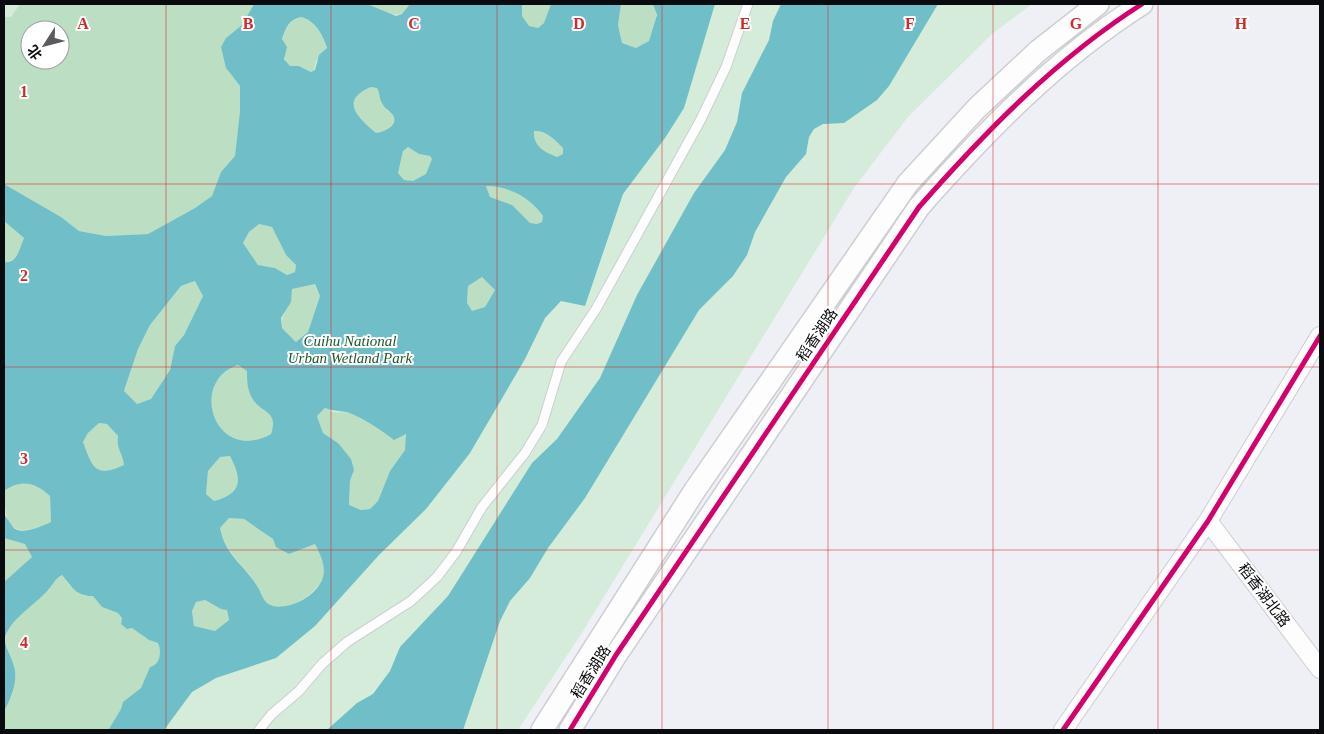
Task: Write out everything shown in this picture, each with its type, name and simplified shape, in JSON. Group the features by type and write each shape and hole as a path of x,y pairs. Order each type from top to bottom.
{"street":[{"name":"稻香湖路","path":"542,730 695,490 908,183 997,89 1038,51 1098,4"},
{"name":"稻香湖路","path":"570,730 621,647 919,207 967,152 1015,104 1073,53 1142,4"},
{"path":"1063,730 1208,521 1320,336"},
{"name":"稻香湖北路","path":"1208,521 1320,669"}],"lane":[{"path":"259,730 271,715 299,691 322,664 347,642 411,601 437,577 456,552 482,507 525,452 542,426 561,362 596,309 700,121 726,67 748,4"}],"green space":[{"name":"Cuihu National Urban Wetland Park","path":"4,4 1032,4 992,34 908,117 854,188 583,631 518,730 4,730"},
{"path":"20,4 254,4 242,25 226,38 226,68 240,86 240,111 235,157 221,172 212,196 195,208 148,234 106,236 79,231 61,217 4,184 4,17 11,17"},
{"path":"367,4 410,4 403,13 391,14 384,13"},
{"path":"522,4 551,4 544,23 538,28 529,27 522,16"},
{"path":"621,4 653,4 655,9 655,22 649,41 636,48 622,43 618,25"},
{"path":"301,17 310,21 318,29 327,49 316,61 312,72 299,66 290,66 283,53 282,45 285,31 294,20"},
{"path":"371,87 377,88 384,105 394,119 389,128 376,133 358,116 354,104 355,98 361,92"},
{"path":"534,131 546,134 553,139 563,148 563,154 557,157 540,148 535,141"},
{"path":"408,147 419,154 430,156 432,159 427,174 413,181 404,180 398,173 403,151"},
{"path":"486,186 510,190 525,198 543,216 542,222 537,225 530,223 512,205 490,197"},
{"path":"4,221 24,238 16,258 5,263"},
{"path":"259,224 272,227 286,255 296,265 295,272 287,275 275,268 258,265 243,243 249,232"},
{"path":"482,277 495,290 485,307 472,312 467,303 468,285"},
{"path":"196,281 203,296 184,335 175,346 170,370 151,399 137,404 124,392 138,349 150,325 181,286"},
{"path":"314,284 320,296 308,332 296,342 282,328 283,317 290,301 292,289"},
{"path":"238,365 247,371 248,388 252,398 273,420 271,434 251,440 234,438 222,430 214,417 211,402 214,387 223,374"},
{"path":"326,408 332,412 350,413 399,435 405,434 407,439 405,450 390,471 378,501 370,509 361,510 349,506 350,481 354,470 338,443 323,433 317,416"},
{"path":"99,423 107,424 118,436 119,448 125,465 115,469 101,470 93,464 83,442 88,433"},
{"path":"230,456 237,472 237,484 230,494 214,501 206,494 208,471 220,457"},
{"path":"28,482 50,496 51,522 28,530 20,530 9,522 6,514 4,491 19,483"},
{"path":"229,518 244,519 273,539 289,554 315,544 324,568 323,577 315,590 292,605 276,607 269,605 263,599 252,578 232,553 223,538 220,528"},
{"path":"4,538 26,544 32,557 4,582"},
{"path":"62,575 69,585 84,596 93,596 102,607 118,613 122,618 121,624 158,643 160,651 158,661 150,667 141,688 123,702 109,730 4,730 4,711 12,696 14,686 14,665 5,641 8,630 26,608 49,590 54,581"},
{"path":"205,600 221,609 227,609 229,620 215,631 194,626 192,611 196,602"}],"water":[{"path":"254,4 367,4 396,16 402,14 410,4 522,4 522,16 529,26 538,28 544,23 551,4 621,4 618,25 622,43 636,48 649,41 657,15 653,4 715,4 684,108 665,138 623,194 585,306 561,301 545,318 525,359 470,453 426,509 379,555 315,626 276,658 216,678 192,692 164,730 106,730 109,729 123,702 141,688 150,667 158,661 160,654 158,643 149,640 132,628 127,629 121,624 122,618 118,613 102,607 93,596 79,593 62,575 16,620 6,634 5,641 15,669 15,682 10,700 4,711 4,582 32,557 25,544 4,538 4,514 16,530 21,531 51,522 50,496 44,491 33,485 22,484 10,487 4,491 4,262 9,262 15,258 24,238 4,221 4,184 61,217 79,231 106,236 148,234 195,208 212,196 221,172 235,156 240,111 240,86 226,68 221,47 226,38 242,25","holes":["301,17 310,21 321,33 327,48 319,55 315,70 311,72 299,66 290,66 284,59 287,47 282,39 291,22","371,87 377,88 380,100 393,115 394,122 386,130 376,133 358,116 354,104 355,98 361,92","534,131 542,132 553,139 563,148 563,154 557,157 544,151 537,144","408,147 419,154 430,156 432,159 426,174 413,181 404,180 398,173 403,151","486,186 510,190 532,203 543,216 542,222 537,224 530,223 512,205 490,197","259,224 272,227 286,255 296,265 295,272 287,275 275,268 258,265 243,243 249,232","482,277 495,290 485,307 472,311 467,303 468,286","195,281 203,296 184,335 175,346 170,370 151,399 137,404 124,391 138,349 150,325 181,286","315,284 320,296 308,332 296,342 282,328 281,318 291,302 292,289","238,365 247,371 248,388 252,398 273,420 271,434 251,441 235,439 222,430 214,417 211,402 214,387 223,374","325,408 358,417 394,440 406,434 405,450 390,471 378,501 370,509 361,510 349,505 350,481 354,470 351,459 338,443 323,433 317,416","99,423 107,424 118,436 118,444 124,465 107,471 101,470 96,468 83,442 88,433","230,456 238,478 235,489 224,498 214,501 206,494 208,471 220,457","229,518 244,519 273,539 276,547 289,554 315,544 323,564 323,577 316,590 303,600 288,606 273,606 265,601 252,578 226,546 220,528","205,600 221,609 227,610 229,620 215,631 194,626 192,611 196,602"]},
{"path":"781,4 938,4 889,86 877,100 844,123 823,124 814,129 809,137 806,154 786,177 755,232 747,255 733,276 699,310 585,498 548,548 530,578 510,601 500,621 463,730 327,730 357,703 373,694 390,671 400,647 448,596 532,463 557,439 600,378 637,295 694,193 725,150 737,122 742,93 769,40 773,21"}],"cycle path":[{"path":"570,730 616,655 919,207 996,124 1051,72 1110,25 1142,4"},
{"path":"1063,730 1208,521 1320,336"}]}
